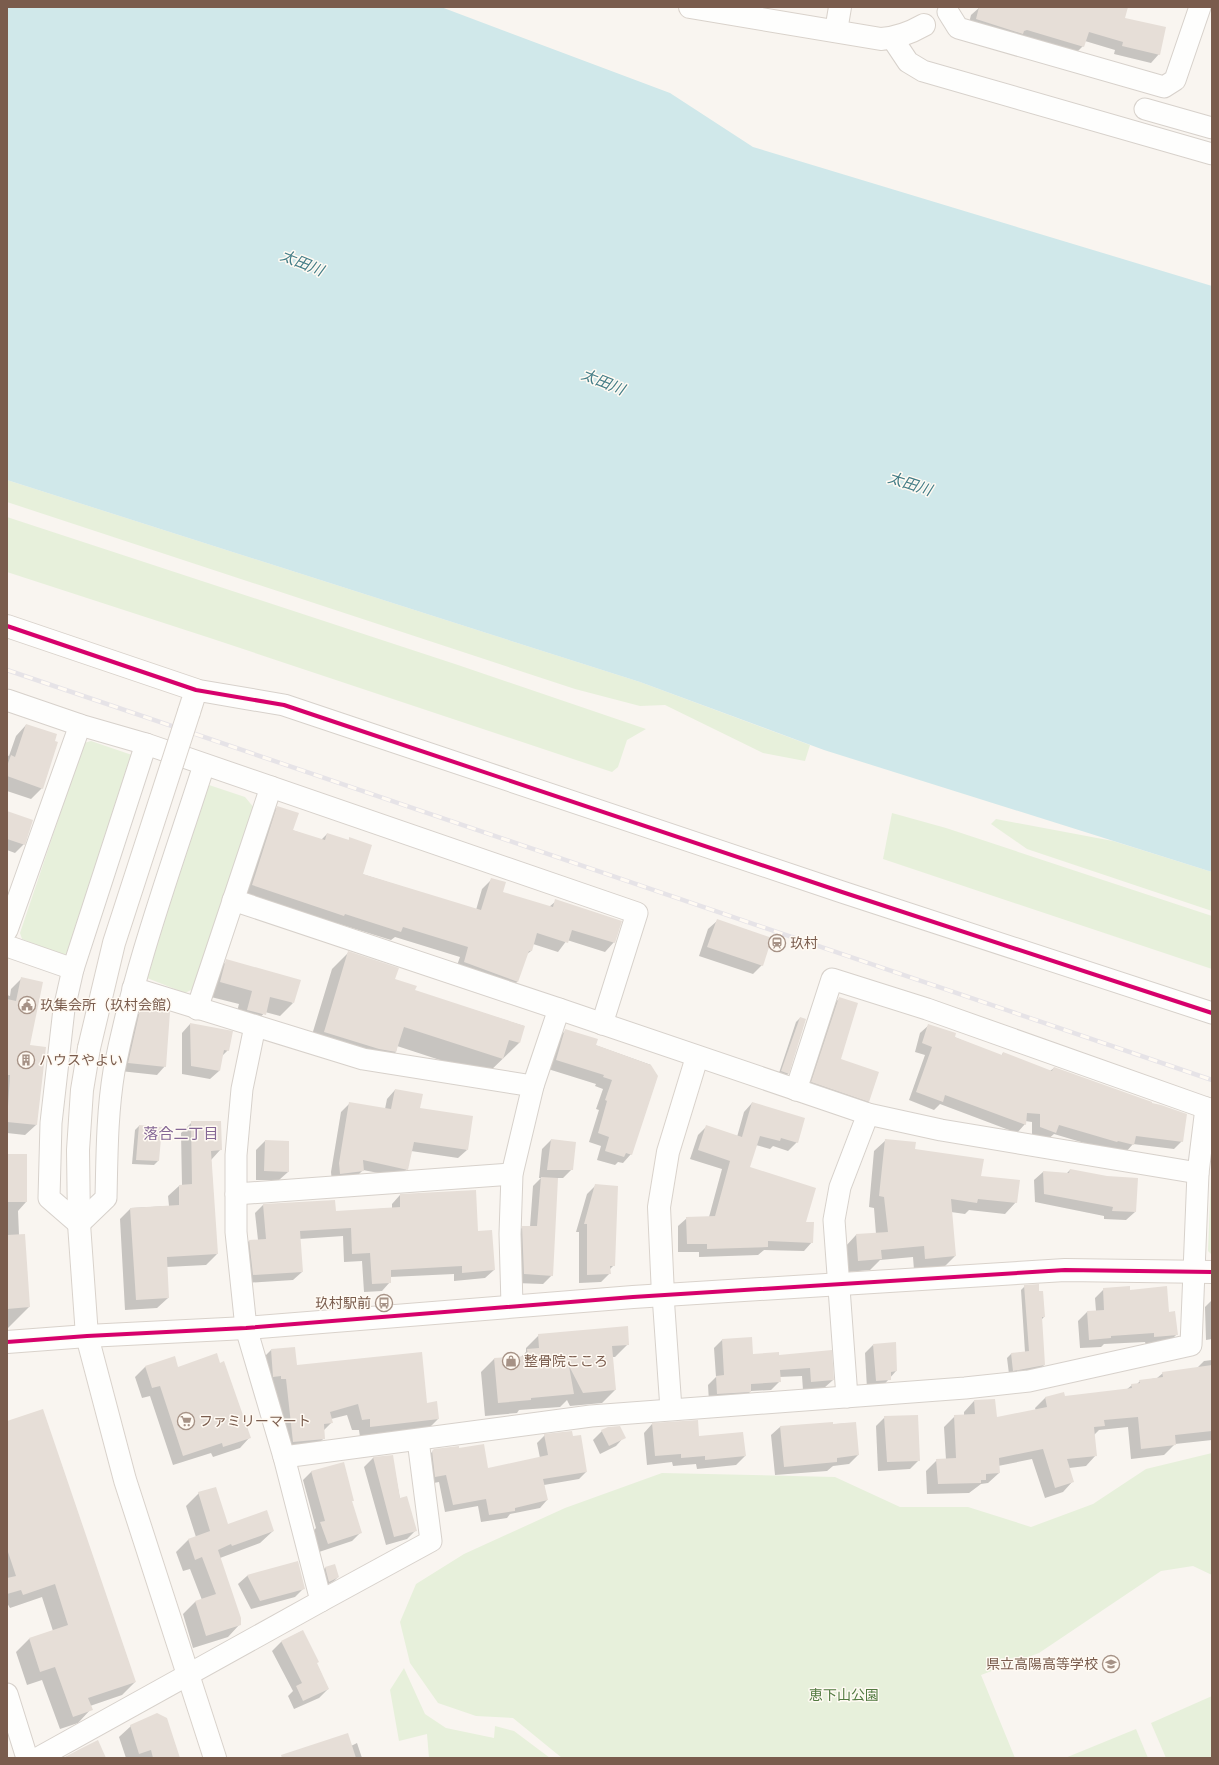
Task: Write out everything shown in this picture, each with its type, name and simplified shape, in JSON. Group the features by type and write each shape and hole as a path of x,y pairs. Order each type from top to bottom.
{"street":[{"path":"690,7 881,39 892,38 910,33 953,10 958,28 1164,87 1175,80 1203,13"},
{"path":"836,31 840,7"},
{"path":"892,38 908,62 923,71 1212,154"},
{"path":"1145,109 1212,128"},
{"path":"7,626 196,690 284,705 835,890 1212,1013"},
{"path":"196,690 114,943 88,1048 82,1090 79,1142 79,1224 88,1336 125,1480 215,1758"},
{"path":"7,700 80,725 146,744 637,913 602,1024"},
{"path":"7,930 80,725"},
{"path":"79,1224 49,1198 51,1123 64,1009 74,969 146,744"},
{"path":"79,1224 106,1198 107,1136 114,1072 133,988 204,765"},
{"path":"197,1009 271,787"},
{"path":"233,900 868,1114 941,1130 1198,1173"},
{"path":"7,946 74,969"},
{"path":"284,1457 591,1416 965,1388 1028,1381 1191,1345 1203,1272 1198,1173 1209,1109 927,1009 832,979 796,1090"},
{"path":"133,988 363,1059 533,1086"},
{"path":"512,1305 510,1234 512,1174 533,1086 559,1009"},
{"path":"255,1026 242,1089 236,1155 236,1232 246,1328 284,1457 321,1601"},
{"path":"671,1410 662,1295 659,1207 668,1152 697,1057"},
{"path":"847,1397 834,1220 840,1187 868,1114"},
{"path":"236,1194 512,1174"},
{"path":"7,1342 88,1336 246,1328 512,1305 1065,1270 1203,1272"},
{"path":"38,1758 189,1676 431,1541 418,1440"},
{"path":"7,1694 27,1758"}],"green space":[{"path":"7,480 640,682 810,745 805,761 763,753 665,705 640,706 575,689 7,502"},
{"path":"7,517 458,665 646,729 627,740 618,767 612,772 7,572"},
{"path":"91,741 132,755 67,957 22,939 20,933 84,743"},
{"path":"206,784 245,797 255,809 193,989 185,993 147,978 145,973"},
{"path":"892,813 946,828 1212,916 1212,969 883,859"},
{"path":"996,819 1113,841 1212,872 1212,911 1027,849 991,824"},
{"path":"1212,1152 1212,1255 1208,1251"},
{"name":"恵下山公園","path":"1212,1453 1212,1575 1193,1566 1161,1571 1039,1653 981,1675 1015,1758 562,1758 513,1718 476,1716 438,1703 410,1663 400,1622 416,1584 464,1554 565,1508 662,1473 835,1477 900,1507 968,1507 1031,1527 1093,1504 1146,1469"},
{"path":"404,1668 425,1714 446,1728 494,1738 495,1726 514,1731 550,1758 429,1758 427,1734 399,1741 390,1690"},
{"path":"1212,1696 1212,1758 1166,1758 1151,1723"},
{"path":"1136,1729 1148,1758 1065,1758"}],"water":[{"name":"太田川","path":"7,7 441,7 670,93 753,147 1212,286 1212,872 824,750 640,682 7,480"}],"building":[{"path":"979,7 1128,7 1125,18 1166,27 1160,55 1122,46 1123,42 1089,32 1084,47 1027,30 1024,31 1023,34 976,19"},
{"path":"26,724 57,734 55,741 58,742 43,789 7,776 7,766 11,755 15,757"},
{"path":"277,806 299,813 293,830 325,840 327,833 349,840 349,837 372,845 363,874 481,910 491,878 506,882 503,892 553,907 555,899 622,921 615,943 572,930 568,943 537,933 532,951 529,951 518,982 464,962 468,947 403,927 401,932 345,914 344,916 252,885"},
{"path":"7,811 33,820 25,845 7,839"},
{"path":"717,919 772,938 763,966 707,947"},
{"path":"348,951 399,968 395,979 417,986 415,990 525,1026 520,1043 509,1040 503,1059 404,1027 396,1052 379,1049 324,1032"},
{"path":"226,959 301,980 294,1003 270,997 266,1015 247,1010 252,991 220,982"},
{"path":"21,977 43,982 30,1045 46,1047 37,1125 7,1122 10,1075 7,1075 7,999 16,1001"},
{"path":"839,997 858,1003 841,1059 879,1072 869,1102 811,1082"},
{"path":"147,1005 170,1012 166,1067 128,1063 140,1010 146,1011"},
{"path":"800,1017 806,1019 789,1074 781,1071"},
{"path":"190,1023 233,1031 229,1051 224,1050 220,1071 191,1066"},
{"path":"928,1024 956,1033 955,1037 1002,1055 1003,1052 1052,1071 1054,1067 1152,1103 1187,1114 1183,1142 1136,1136 1134,1145 1117,1142 1059,1125 1056,1133 1040,1127 1040,1114 1027,1113 1026,1125 945,1095 943,1102 916,1092 932,1047 922,1043"},
{"path":"565,1029 598,1039 596,1045 651,1065 658,1076 632,1155 626,1153 624,1157 605,1151 609,1137 598,1133 607,1101 605,1100 612,1080 603,1077 604,1075 556,1060"},
{"path":"395,1089 423,1094 420,1108 473,1116 468,1150 414,1142 408,1170 363,1160 364,1171 340,1174 339,1163 349,1102 391,1109"},
{"path":"752,1102 805,1118 798,1143 781,1138 780,1141 760,1136 750,1167 816,1188 806,1222 814,1222 813,1243 768,1241 768,1247 707,1249 707,1244 687,1244 686,1217 715,1216 730,1161 698,1150 706,1125 742,1137"},
{"path":"191,1121 221,1121 222,1150 211,1151 218,1254 167,1257 169,1298 136,1300 130,1208 179,1205 179,1185 192,1184"},
{"path":"139,1125 162,1127 159,1161 136,1160"},
{"path":"551,1139 576,1142 573,1170 547,1170"},
{"path":"885,1139 916,1142 915,1149 984,1159 981,1176 1020,1180 1017,1203 978,1199 977,1203 951,1199 956,1256 925,1259 924,1246 881,1250 882,1259 858,1261 856,1234 888,1232 884,1197 879,1196"},
{"path":"265,1140 289,1141 289,1172 264,1171"},
{"path":"7,1154 27,1154 27,1202 7,1202"},
{"path":"1070,1169 1107,1176 1138,1178 1136,1212 1112,1211 1113,1207 1044,1194 1043,1171 1069,1173"},
{"path":"541,1177 558,1178 553,1276 524,1274 522,1226 537,1226"},
{"path":"595,1184 618,1186 615,1266 610,1266 611,1274 587,1275 587,1224 584,1224"},
{"path":"476,1190 478,1231 492,1230 495,1270 462,1273 462,1266 391,1270 391,1283 372,1284 370,1253 352,1254 351,1228 300,1231 303,1272 253,1275 249,1240 266,1239 263,1204 335,1200 336,1211 400,1207 400,1194"},
{"path":"25,1234 30,1307 7,1309 7,1235"},
{"path":"1039,1284 1039,1291 1043,1291 1045,1317 1042,1317 1045,1365 1013,1371 1011,1353 1029,1351 1024,1285"},
{"path":"1130,1286 1130,1290 1167,1286 1169,1312 1175,1311 1178,1335 1154,1337 1154,1333 1111,1336 1111,1338 1089,1340 1087,1311 1104,1310 1103,1288"},
{"path":"628,1326 629,1345 612,1346 616,1390 583,1393 569,1366 574,1394 498,1403 494,1358 528,1356 527,1349 539,1348 538,1334"},
{"path":"752,1337 753,1354 779,1352 779,1355 832,1350 834,1380 811,1382 810,1368 780,1370 781,1382 751,1384 751,1392 717,1394 716,1376 724,1375 722,1339"},
{"path":"896,1342 897,1371 891,1372 891,1380 876,1381 873,1344"},
{"path":"295,1347 297,1365 422,1352 427,1403 437,1401 439,1419 370,1427 370,1419 362,1420 358,1404 330,1412 333,1423 324,1424 325,1439 293,1442 286,1379 281,1379 281,1376 273,1377 271,1349"},
{"path":"217,1353 220,1363 224,1361 251,1438 223,1447 222,1443 183,1456 160,1386 152,1388 145,1366 175,1356 178,1367"},
{"path":"1212,1365 1212,1431 1175,1435 1176,1445 1141,1449 1138,1417 1104,1420 1105,1426 1094,1427 1097,1456 1067,1459 1074,1482 1055,1488 1043,1449 999,1458 1000,1473 986,1474 986,1480 981,1480 981,1483 938,1484 936,1459 956,1458 954,1415 975,1414 974,1400 995,1399 997,1417 1047,1407 1045,1397 1064,1392 1065,1396 1132,1388 1131,1384 1140,1383 1139,1380 1163,1377 1162,1372"},
{"path":"43,1409 136,1682 88,1698 93,1710 73,1717 55,1667 40,1672 29,1638 68,1625 55,1584 23,1595 21,1590 7,1594 7,1578 16,1576 7,1549 7,1421"},
{"path":"918,1415 920,1461 887,1462 884,1416"},
{"path":"698,1420 699,1436 743,1432 746,1456 705,1460 705,1456 681,1458 681,1454 655,1456 652,1423"},
{"path":"833,1422 833,1424 856,1422 859,1455 837,1458 837,1462 784,1467 780,1426"},
{"path":"620,1426 626,1438 609,1446 601,1430 608,1427"},
{"path":"572,1431 573,1436 581,1435 587,1472 543,1479 548,1500 515,1508 515,1511 489,1515 486,1499 453,1505 446,1475 435,1477 432,1451 434,1449 459,1446 459,1448 484,1444 488,1468 548,1455 544,1434"},
{"path":"393,1455 400,1498 407,1496 417,1531 394,1537 373,1457"},
{"path":"344,1462 354,1501 352,1501 362,1533 328,1544 320,1522 325,1521 311,1471"},
{"path":"216,1487 228,1524 267,1510 274,1531 232,1546 231,1544 218,1550 241,1618 241,1625 206,1636 195,1601 216,1594 202,1557 195,1560 188,1539 210,1531 198,1492"},
{"path":"298,1561 305,1589 260,1601 247,1575"},
{"path":"335,1564 339,1577 329,1582 325,1567"},
{"path":"303,1630 319,1662 317,1663 329,1689 303,1701 296,1686 302,1683 281,1641"},
{"path":"157,1713 167,1718 180,1758 153,1758 151,1750 139,1754 130,1725"},
{"path":"348,1733 356,1758 282,1758 281,1755"},
{"path":"98,1740 106,1758 63,1758 80,1749"}],"railway":[{"path":"7,670 1212,1080"}],"cycle path":[{"path":"7,626 196,690 284,705 842,892 1212,1013"},
{"path":"7,1342 87,1336 246,1328 633,1297 1065,1270 1212,1272"}],"place":[{"name":"玖村","path":"777,943"},
{"name":"玖集会所（玖村会館）","path":"27,1005"},
{"name":"ハウスやよい","path":"26,1060"},
{"name":"玖村駅前","path":"384,1303"},
{"name":"整骨院こころ","path":"511,1361"},
{"name":"ファミリーマート","path":"186,1421"},
{"name":"県立高陽高等学校","path":"1111,1664"}],"district":[{"name":"落合二丁目","path":"181,1134"}]}
